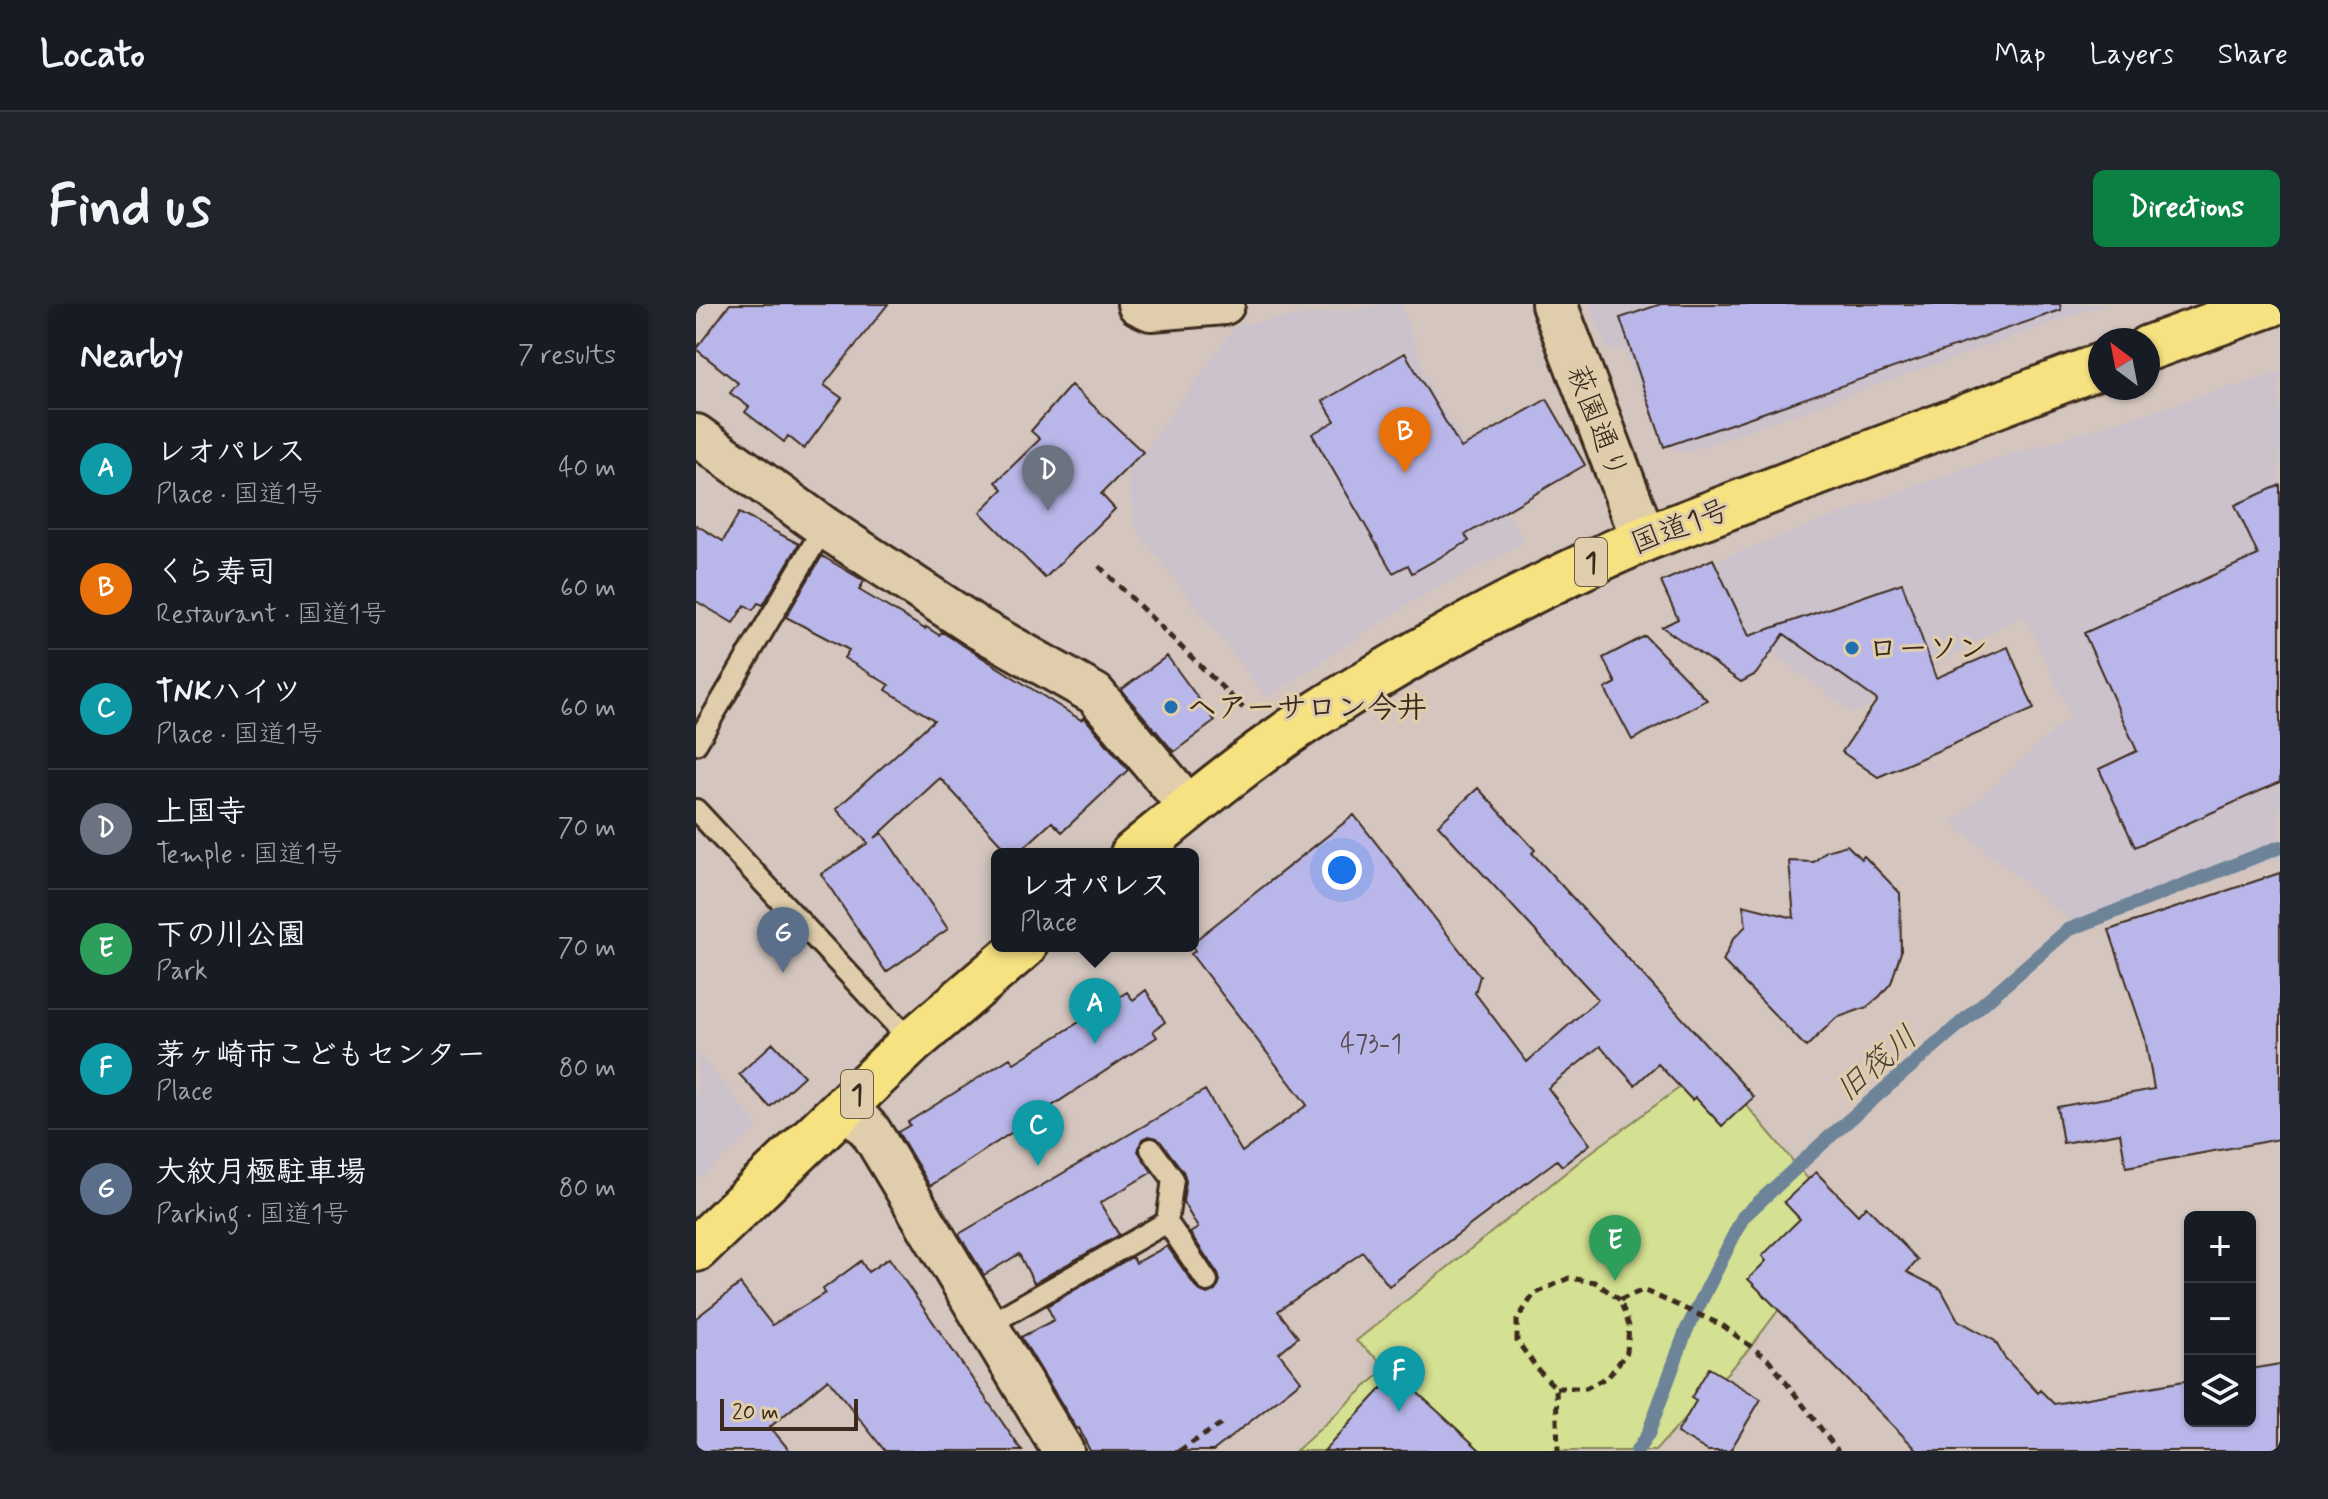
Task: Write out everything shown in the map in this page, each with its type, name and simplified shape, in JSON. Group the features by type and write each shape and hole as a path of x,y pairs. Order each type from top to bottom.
{"highway":[{"path":"2160,344 2271,304"},
{"name":"国道1号","path":"1140,848 1189,807 1305,721 1450,634 1585,565 1644,539 2088,371"},
{"name":"1","path":"696,1249 912,1042 1017,952"}],"street":[{"path":"1138,304 1151,310 1224,304"},
{"name":"萩園通り","path":"1554,304 1644,539"},
{"path":"696,435 824,527 978,628 1095,694 1189,807"},
{"path":"846,1105 871,1132 1063,1451"}],"lane":[{"path":"696,744 824,527"},
{"path":"696,810 912,1042"},
{"path":"1151,1149 1173,1179 1167,1222 1207,1281"},
{"path":"988,1325 1167,1222"}],"path":[{"path":"1099,566 1253,718"},
{"path":"1556,1388 1586,1388 1609,1376 1627,1352 1629,1326 1620,1300 1595,1282 1569,1278 1534,1294 1517,1320 1517,1341 1556,1388 1558,1451"},
{"path":"1620,1300 1643,1290 1722,1325 1769,1360 1838,1451"},
{"path":"1179,1451 1226,1421"}],"shaded area":[{"path":"1401,304 1433,393 1525,542 1407,605 1267,698 1134,527 1128,474 1236,325"},
{"path":"1589,304 2106,304 1685,453 1665,445 1622,347 1608,352"},
{"path":"2280,372 2280,858 2079,927 1951,823 2070,716 2024,614 1854,714 1754,639 1710,562 1957,471"},
{"path":"696,1050 759,1127 701,1178 696,1173"}],"green space":[{"path":"1712,1064 1844,1222 1750,1348 1655,1451 1296,1451 1387,1367 1356,1341 1590,1153"}],"building":[{"path":"730,304 888,304 824,385 842,398 804,449 788,436 784,442 745,412 749,407 730,393 738,383 696,349"},
{"path":"1661,304 2060,304 2061,310 1664,447 1620,318"},
{"path":"1405,353 1461,448 1547,399 1585,465 1465,535 1469,541 1412,573 1408,565 1393,573 1312,434 1335,421 1323,401"},
{"path":"1071,385 1143,452 1101,494 1115,509 1045,578 980,512 1003,489 996,482 1040,439 1031,431"},
{"path":"2280,485 2280,782 2135,847 2099,769 2137,751 2084,633 2258,555 2235,505"},
{"path":"739,513 799,544 763,605 758,603 753,610 745,605 733,623 696,601 696,525 723,541"},
{"path":"822,556 864,581 859,590 925,629 939,635 942,632 1081,720 1084,717 1128,770 1062,832 1052,822 1024,848 1004,848 940,778 875,838 882,833 948,929 886,972 821,874 868,843 836,809 934,720 886,690 889,685 844,658 849,650 786,617"},
{"path":"1713,559 1749,636 1902,583 1936,678 2008,647 2034,709 1878,777 1842,752 1877,700 1784,634 1756,674 1741,682 1662,627 1678,619 1661,582"},
{"path":"1645,636 1707,700 1632,740 1605,689 1616,683 1603,658"},
{"name":"ヘアーサロン今井","path":"1167,656 1215,721 1174,752 1121,690"},
{"path":"1478,788 1535,850 1532,853 1754,1097 1722,1126 1658,1064 1635,1085 1600,1046 1548,1088 1590,1144 1562,1166 1557,1160 1389,1286 1363,1252 1278,1311 1298,1337 1279,1353 1301,1381 1213,1451 1090,1451 1079,1428 1021,1337 1054,1320 1047,1306 1132,1257 1136,1263 1167,1246 1197,1289 1207,1294 1215,1291 1220,1281 1218,1274 1190,1233 1198,1228 1183,1202 1186,1181 1183,1171 1157,1138 1149,1136 1143,1139 1138,1151 1152,1172 1100,1203 1119,1235 1034,1283 1019,1254 984,1275 959,1234 1205,1090 1242,1152 1307,1105 1191,954 1199,952 1199,937 1354,815 1480,976 1475,993 1527,1062 1598,999 1438,825"},
{"path":"1847,845 1861,859 1864,856 1900,893 1901,952 1891,983 1880,996 1867,1007 1836,1018 1806,1047 1723,961 1733,939 1746,926 1743,905 1794,918 1789,861 1814,862 1826,851"},
{"path":"2280,873 2280,1139 2126,1167 2120,1133 2063,1143 2057,1107 2154,1089 2145,1038 2109,930"},
{"path":"1146,990 1165,1022 1153,1031 1157,1037 930,1186 898,1132 910,1125 908,1122 1010,1058 1014,1063 1127,992 1133,1000"},
{"path":"773,1043 804,1076 770,1107 739,1074"},
{"path":"1816,1172 1858,1215 1866,1206 1918,1260 1907,1272 1941,1289 1958,1320 1995,1341 2004,1357 2038,1393 2040,1390 2054,1404 2184,1381 2184,1427 2256,1427 2256,1368 2280,1364 2280,1451 1918,1451 1748,1279 1766,1261 1762,1256 1800,1219 1784,1202"},
{"path":"889,1258 1022,1451 885,1451 828,1379 770,1427 790,1451 696,1451 696,1318 740,1284 772,1325 825,1293 823,1289 861,1261 868,1272"},
{"path":"1709,1368 1761,1399 1730,1451 1708,1451 1677,1433 1696,1401 1691,1398"},
{"path":"1396,1373 1481,1451 1324,1451"}],"waterway":[{"name":"旧筏川","path":"1637,1451 1648,1434 1686,1331 1743,1217 1826,1140 2068,930 2280,847"}],"place":[{"name":"くら寿司","path":"1405,473"},
{"name":"上国寺","path":"1048,511"},
{"name":"ローソン","path":"1852,648"},
{"name":"ヘアーサロン今井","path":"1171,707"},
{"name":"大紋月極駐車場","path":"783,973"},
{"name":"レオパレス","path":"1095,1044"},
{"name":"TNKハイツ","path":"1038,1166"},
{"name":"下の川公園","path":"1615,1281"},
{"name":"茅ヶ崎市こどもセンター","path":"1399,1412"}]}
